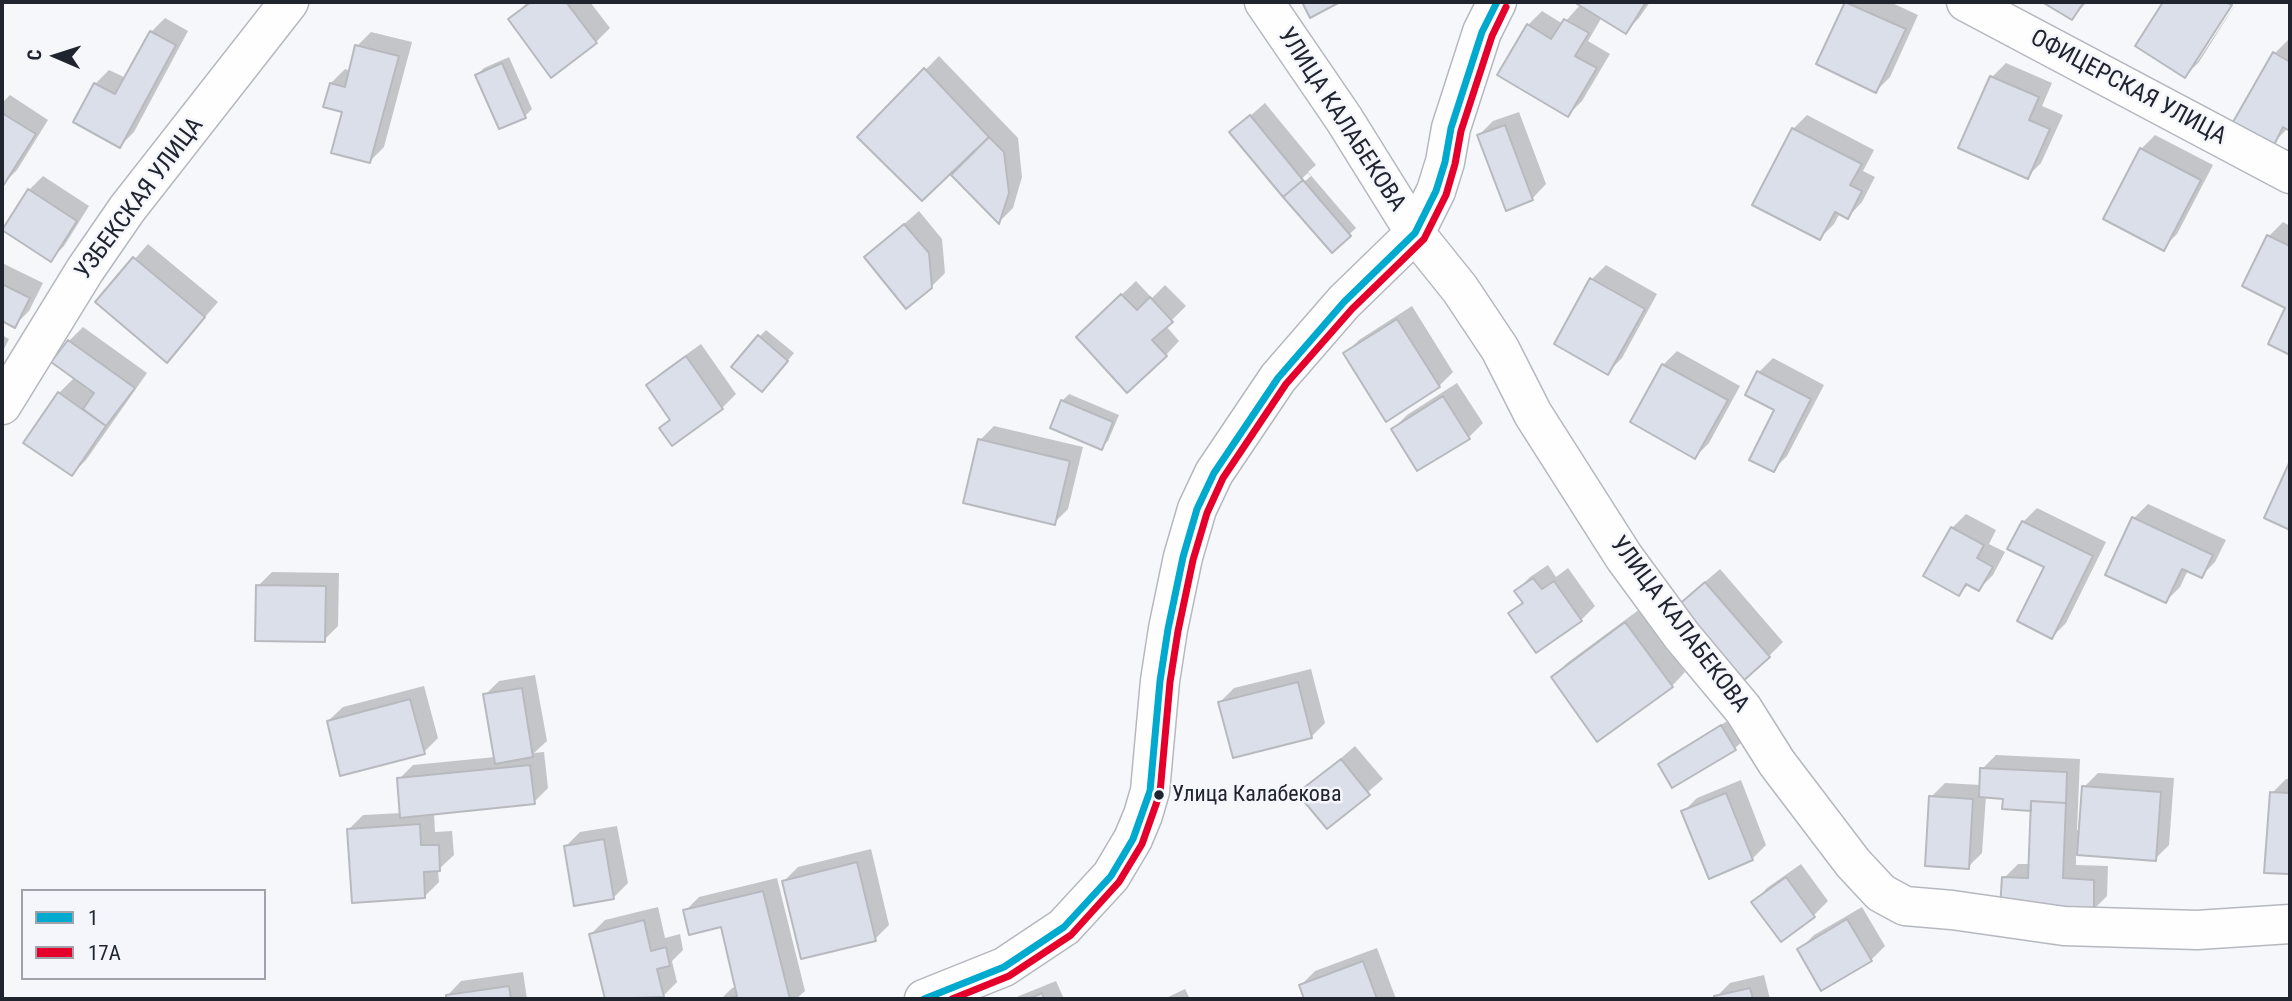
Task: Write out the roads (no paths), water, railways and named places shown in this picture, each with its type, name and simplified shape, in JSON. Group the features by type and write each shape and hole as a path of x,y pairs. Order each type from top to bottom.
{"street":[{"name":"УЗБЕКСКАЯ УЛИЦА","path":"2,405 85,270 127,209 289,2"},
{"name":"УЛИЦА КАЛАБЕКОВА","path":"1264,2 1344,119 1415,233 1460,289 1500,349 1533,414 1624,557 1682,636 1742,709 1777,763 1853,863 1881,893 1905,906 2064,926 2197,930 2290,924"},
{"path":"924,999 1004,967 1064,927 1111,876 1133,839 1150,791 1160,681 1168,629 1186,545 1197,509 1213,473 1278,378 1343,302 1415,233 1436,191 1451,128 1482,32 1497,2"},
{"name":"ОФИЦЕРСКАЯ УЛИЦА","path":"1966,2 2290,174"}],"place":[{"name":"Улица Калабекова","path":"1159,795"}]}
